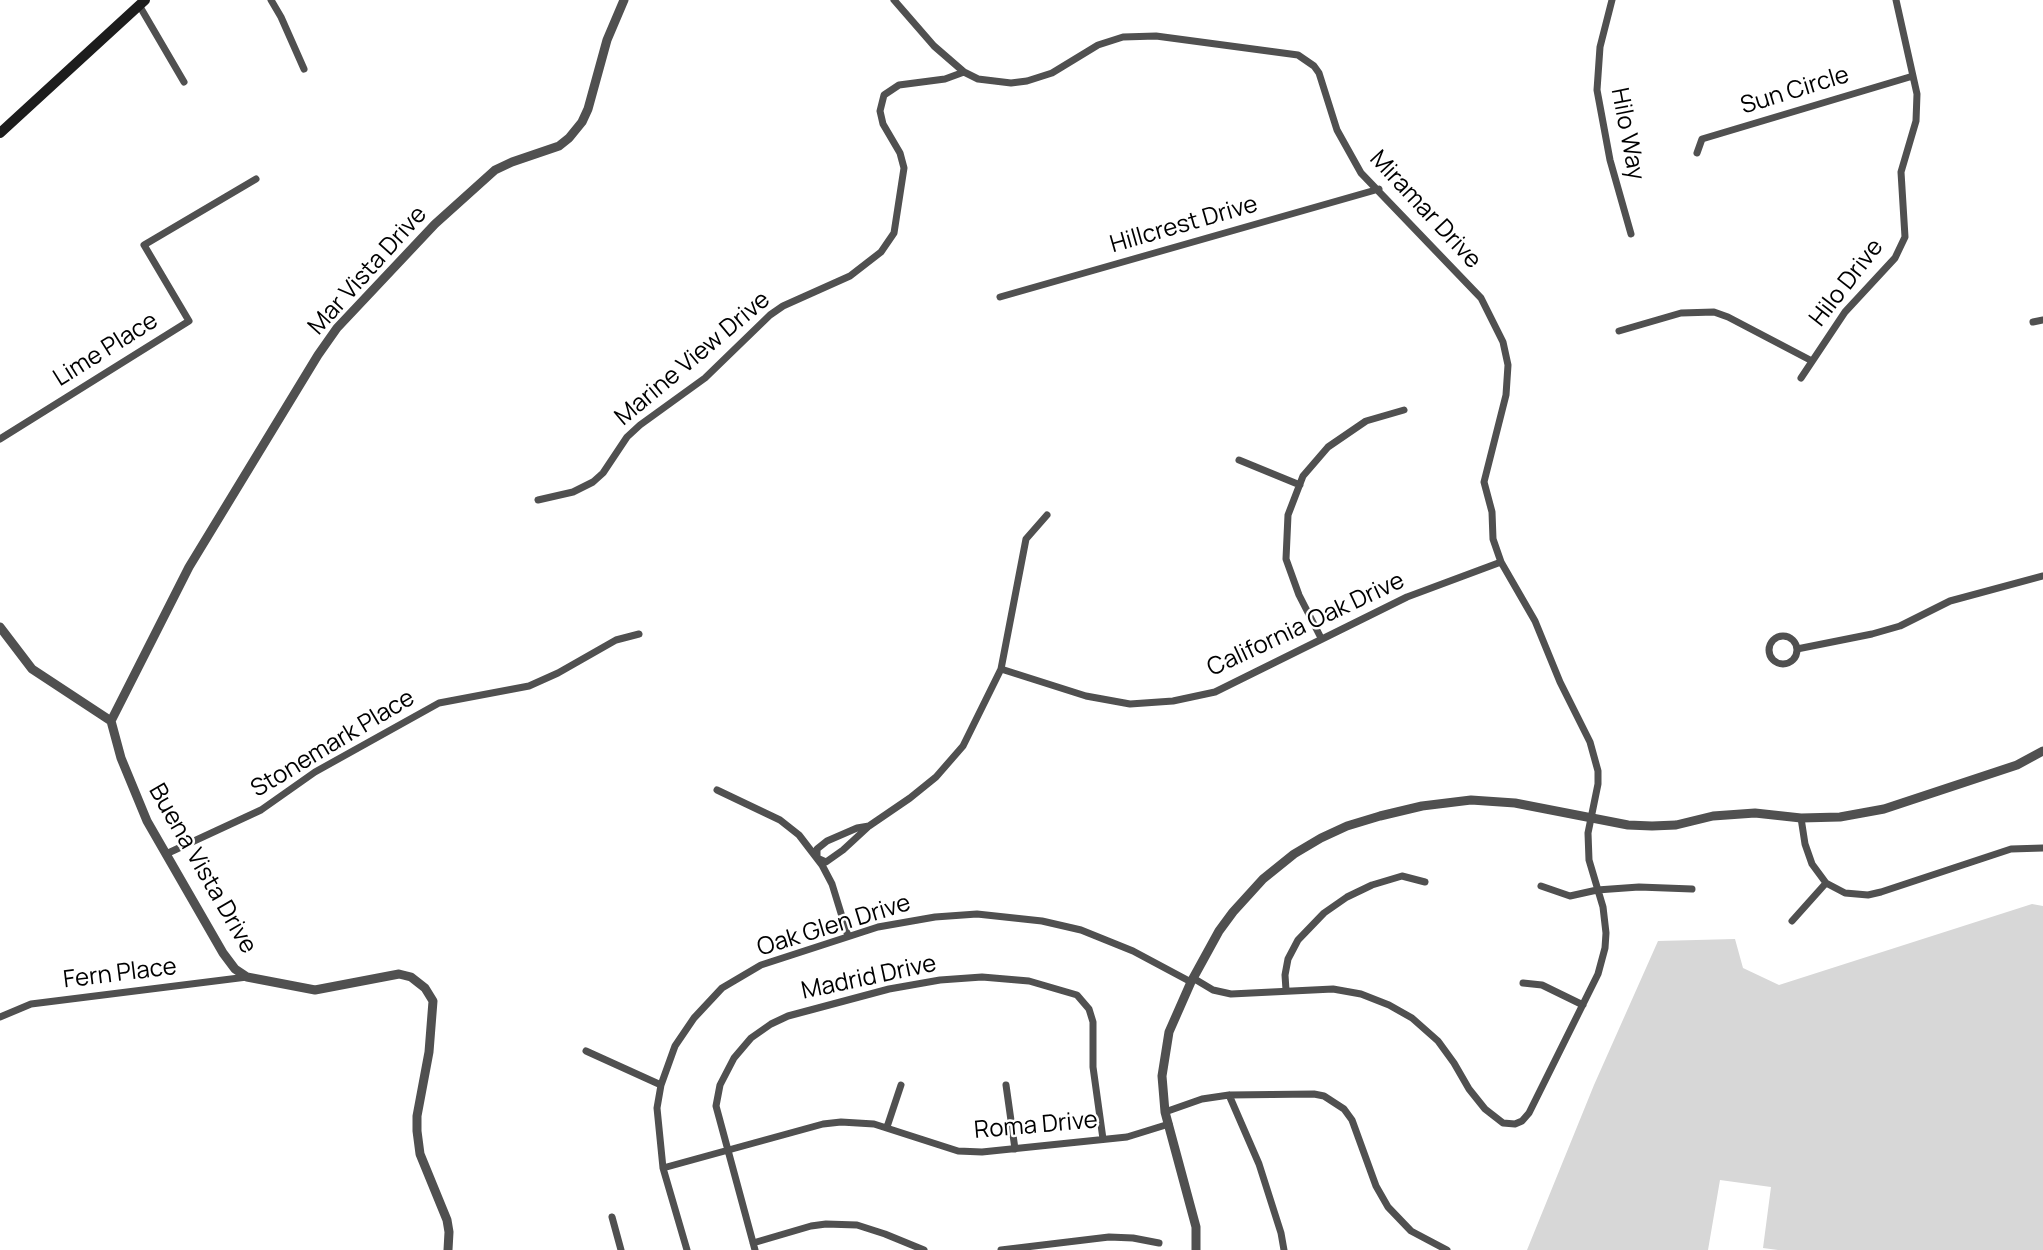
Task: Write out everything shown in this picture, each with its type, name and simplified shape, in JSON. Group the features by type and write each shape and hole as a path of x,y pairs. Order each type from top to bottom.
{"main road":[{"path":"0,133 142,2"}],"street":[{"path":"271,0 304,69"},
{"name":"Mar Vista Drive","path":"111,721 189,567 331,337 435,225 495,170 559,146 569,138 582,122 588,109 607,40 624,0"},
{"name":"Miramar Drive","path":"894,0 934,46 964,72 978,79 1011,83 1027,81 1052,73 1098,45 1123,37 1156,36 1298,55 1319,72 1336,130 1361,173 1481,298 1503,342 1508,365 1506,394 1484,482 1492,512 1493,539 1502,562 1535,621 1560,682 1590,742 1598,771 1588,833 1588,860 1603,907 1606,933 1598,974 1583,1005"},
{"name":"Hilo Way","path":"1612,0 1600,47 1597,90 1610,160 1631,234"},
{"name":"Hilo Drive","path":"1801,378 1845,312 1895,258 1905,237 1900,172 1916,121 1917,94 1896,0"},
{"path":"142,2 184,82"},
{"name":"Marine View Drive","path":"538,500 572,492 593,482 627,437 705,378 770,315 783,306 850,276 881,253 894,233 904,168 900,153 883,124 880,111 884,95 900,85 945,79 964,72"},
{"name":"Sun Circle","path":"1697,153 1702,139 1913,76"},
{"name":"Lime Place","path":"0,439 189,321 144,245 256,178"},
{"name":"Hillcrest Drive","path":"1000,297 1379,190"},
{"path":"1619,331 1681,313 1714,312 1812,361"},
{"path":"2033,322 2043,320"},
{"path":"1321,638 1299,595 1286,559 1288,515 1303,476 1328,447 1366,421 1404,410"},
{"path":"1239,460 1300,485"},
{"path":"817,858 826,862 869,826 910,798 936,777 962,746 1001,669 1026,539 1047,515"},
{"name":"California Oak Drive","path":"1001,669 1086,696 1130,705 1173,701 1215,692 1407,597 1502,562"},
{"path":"1797,649 1900,626 1950,601 2043,576"},
{"path":"0,627 32,668 111,721"},
{"name":"Stonemark Place","path":"166,854 261,810 315,772 439,703 529,686 616,640 639,634"},
{"path":"1781,636 1790,638 1797,649 1794,659 1785,664 1774,661 1769,652 1772,641 1781,636"},
{"name":"Buena Vista Drive","path":"111,721 121,758 138,801 223,953 235,968 247,978 315,990 399,974 411,977 425,988 433,1001 429,1052 417,1115 417,1131 420,1154 447,1220 448,1250"},
{"path":"1196,1250 1196,1227 1165,1112 1162,1076 1169,1032 1192,980 1219,931 1233,912 1263,878 1294,854 1321,838 1347,826 1422,806 1471,800 1515,803 1628,825 1676,825 1713,816 1745,814 1801,818 1840,817 1884,808 2017,765 2043,751"},
{"path":"717,790 780,820 799,835 832,884 848,936"},
{"path":"1801,818 1805,844 1812,864 1826,883 1845,893 1868,895 2011,849 2043,848"},
{"path":"817,858 817,849 827,841 857,828 869,826"},
{"path":"1286,990 1288,959 1298,940 1324,913 1347,897 1382,882 1402,876 1425,882"},
{"path":"1792,921 1826,883"},
{"path":"1541,886 1570,896 1597,890 1639,887 1692,889"},
{"name":"Oak Glen Drive","path":"687,1250 663,1168 657,1108 675,1046 694,1018 722,988 761,965 878,927 935,916 977,914 1042,920 1081,930 1133,951 1213,990 1231,994 1333,989 1361,994 1412,1018 1438,1041 1469,1089 1485,1109 1503,1123 1515,1124 1529,1113 1583,1005"},
{"name":"Madrid Drive","path":"754,1246 716,1106 720,1085 734,1058 751,1038 788,1016 889,989 940,980 982,977 1029,981 1077,995 1089,1009 1093,1022 1093,1067 1103,1139"},
{"name":"Fern Place","path":"0,1017 31,1004 247,978"},
{"path":"1522,983 1542,985 1583,1005"},
{"path":"586,1051 662,1085"},
{"path":"887,1127 901,1085"},
{"path":"1006,1085 1015,1149"},
{"path":"1165,1112 1202,1099 1229,1095 1324,1096 1344,1109 1352,1120 1376,1186 1388,1207 1411,1231 1447,1250"},
{"path":"1229,1095 1259,1164 1284,1250"},
{"name":"Roma Drive","path":"663,1168 823,1124 841,1122 887,1127 958,1151 982,1152 1127,1137 1169,1124"},
{"path":"612,1217 621,1250"},
{"path":"754,1246 811,1226 847,1225 885,1234 924,1250"},
{"path":"1001,1250 1109,1237 1159,1243"}],"shaded area":[{"path":"2032,904 2043,906 2043,1250 1763,1248 1771,1187 1720,1180 1708,1250 1527,1250 1594,1085 1658,941 1735,939 1743,968 1779,985"}]}
